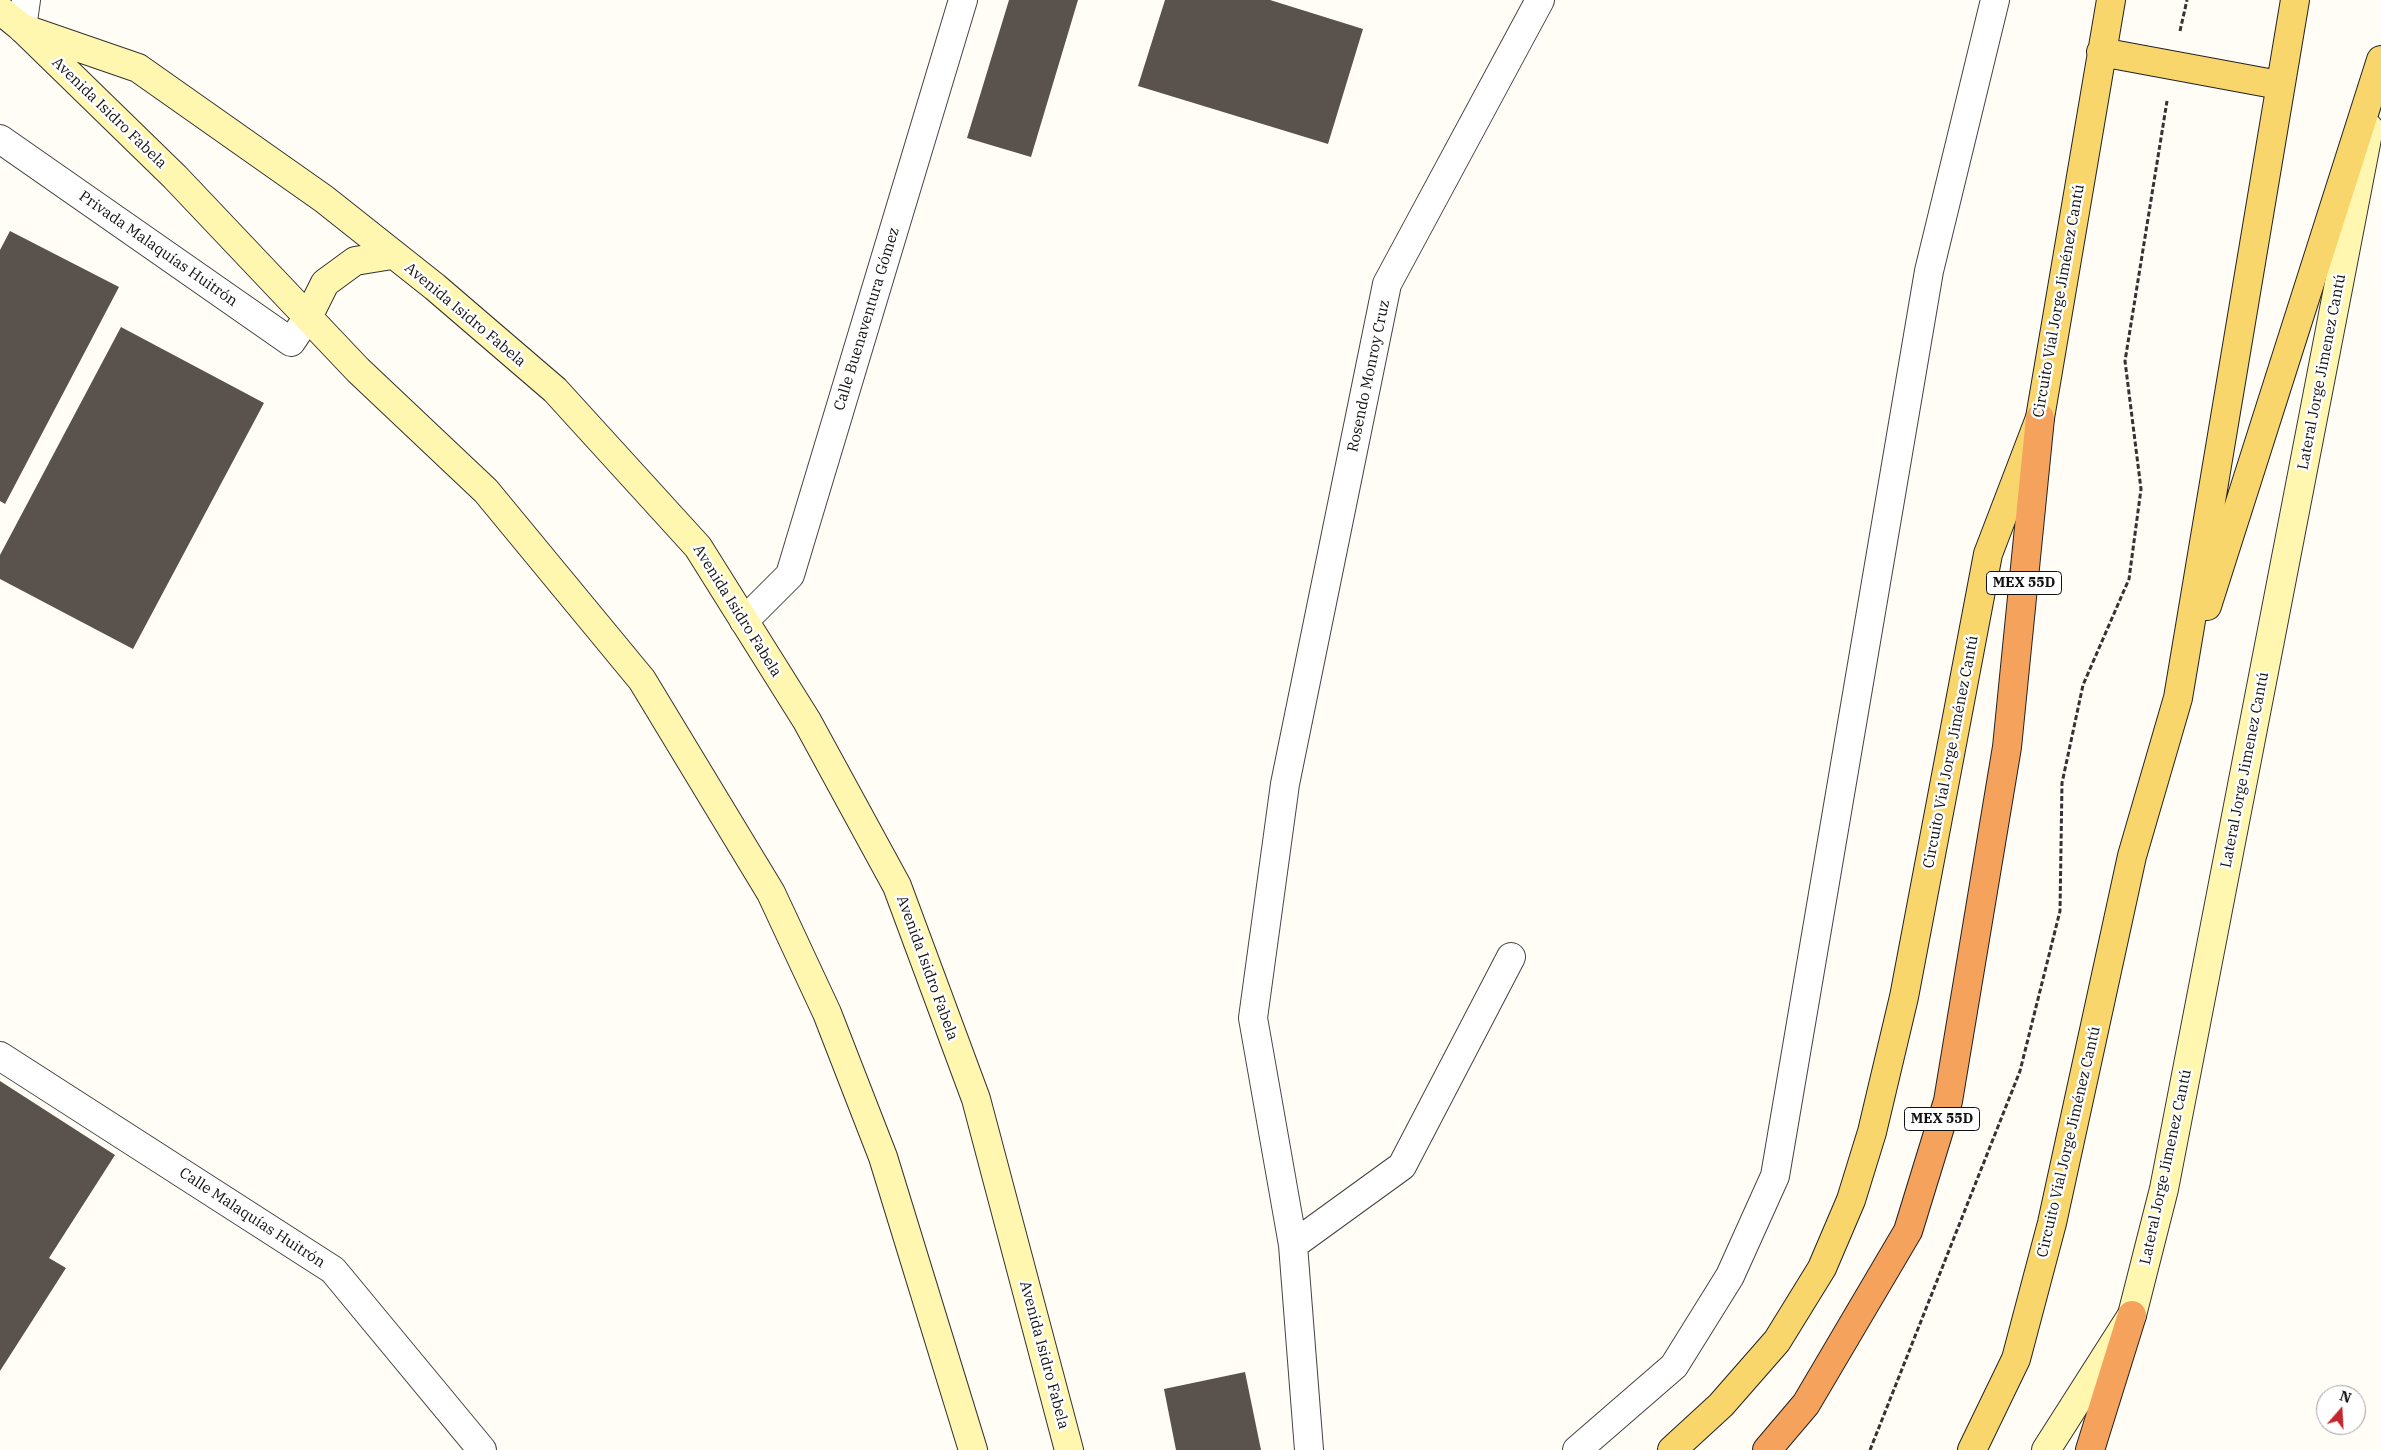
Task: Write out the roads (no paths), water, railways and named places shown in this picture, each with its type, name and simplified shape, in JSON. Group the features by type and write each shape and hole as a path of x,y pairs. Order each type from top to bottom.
{"highway":[{"name":"MEX 55D","path":"1767,1450 1806,1404 1908,1231 1948,1101 2008,747 2040,418"},
{"path":"2090,1450 2132,1315"}],"main road":[{"name":"Circuito Vial Jorge Jiménez Cantú","path":"1672,1450 1721,1405 1777,1341 1822,1268 1851,1200 1872,1132 1904,997 1988,554 2040,418 2111,0"},
{"name":"Circuito Vial Jorge Jiménez Cantú","path":"1972,1450 2018,1350 2052,1223 2132,856 2178,698 2279,85 2295,0"},
{"name":"Avenida Isidro Fabela","path":"0,10 22,28 175,177 358,370 486,492 642,680 771,893 827,1013 883,1157 973,1450"},
{"name":"Avenida Isidro Fabela","path":"22,28 138,68 324,199 392,255 435,287 555,390 698,547 807,721 897,886 976,1099 1069,1450"},
{"path":"2101,52 2279,85"},
{"path":"2178,698 2381,60"},
{"name":"Lateral Jorge Jimenez Cantú","path":"2046,1450 2132,1315 2164,1189 2381,66"},
{"path":"308,317 325,283 355,261 392,255"}],"street":[{"path":"22,28 26,0"},
{"name":"Calle Buenaventura Gómez","path":"744,621 790,575 963,0"},
{"name":"Rosendo Monroy Cruz","path":"1309,1450 1292,1245 1253,1018 1285,784 1387,284 1540,0"},
{"path":"1577,1450 1674,1366 1730,1276 1775,1176 1929,271 1995,0"},
{"name":"Privada Malaquías Huitrón","path":"0,138 291,342 308,317"},
{"path":"1292,1245 1402,1166 1511,957"},
{"name":"Calle Malaquías Huitrón","path":"0,1056 333,1270 482,1450"}]}
